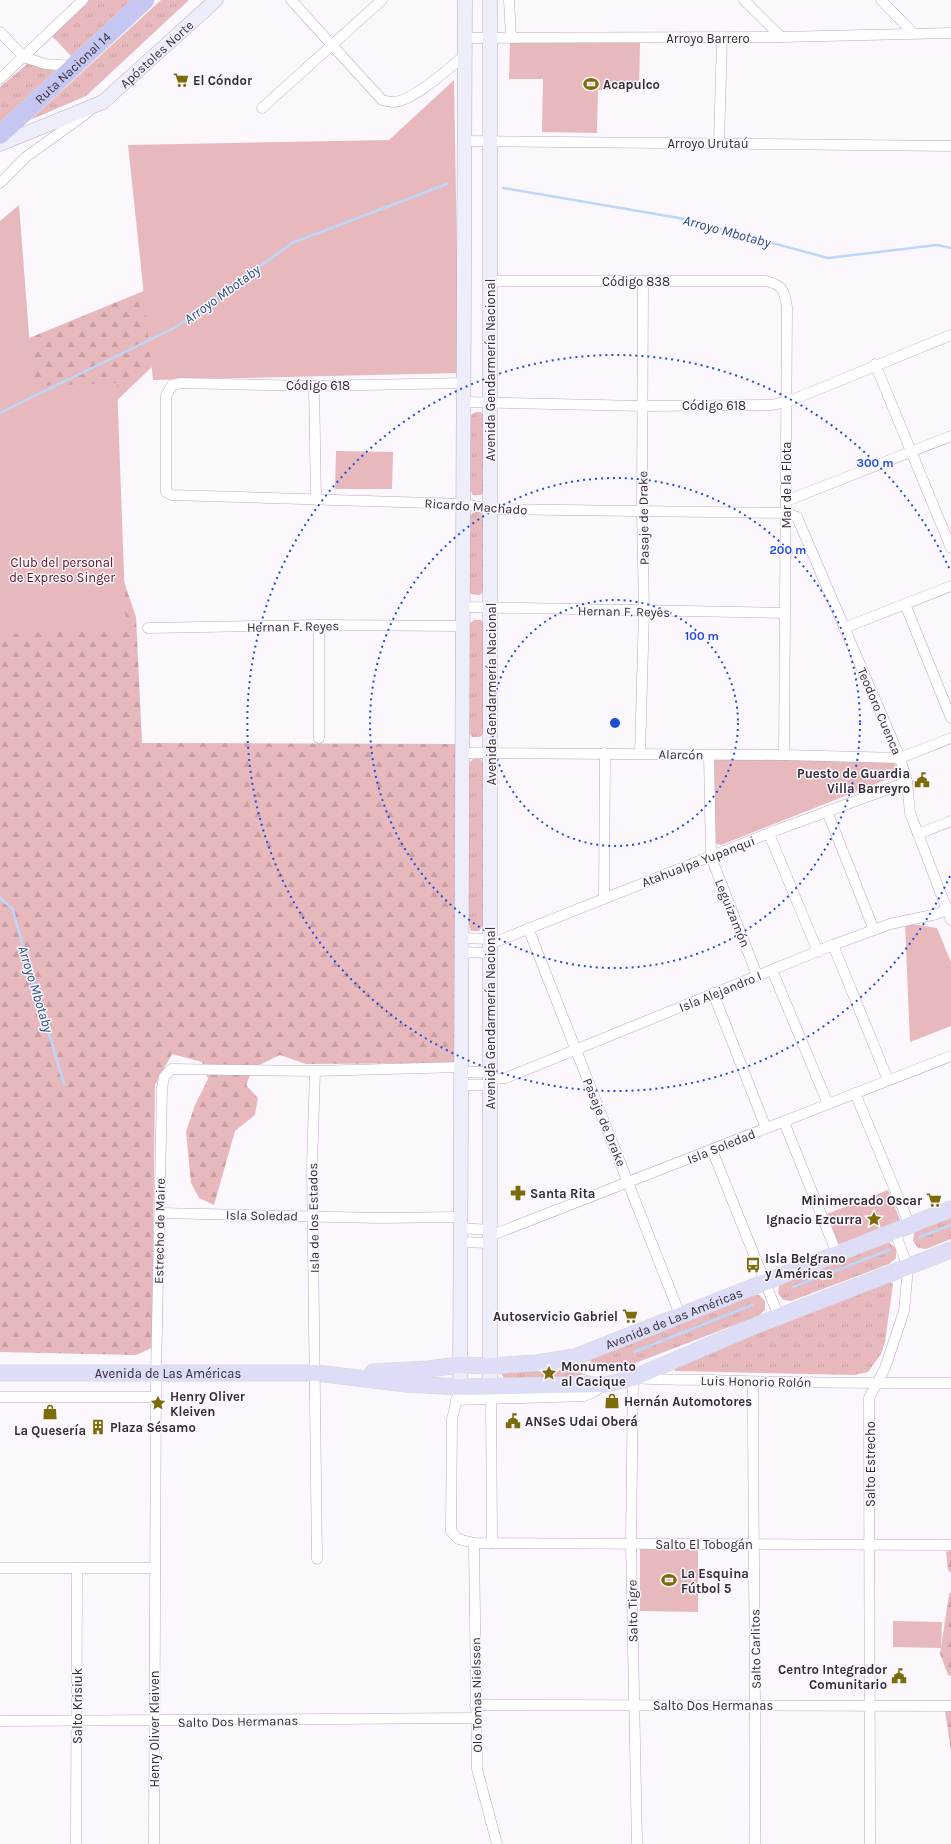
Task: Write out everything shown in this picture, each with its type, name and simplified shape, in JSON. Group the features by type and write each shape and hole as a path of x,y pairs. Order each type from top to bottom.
{"highway":[{"name":"Ruta Nacional 14","path":"0,135 145,0"}],"main road":[{"name":"Avenida de Las Américas","path":"336,1375 428,1369 460,1365 490,1366 565,1360 951,1209"},
{"name":"Avenida de Las Américas","path":"0,1373 316,1373 406,1384 458,1394 491,1394 633,1378 663,1364 779,1317 951,1250"}],"street":[{"path":"0,79 83,0"},
{"name":"Apóstoles Norte","path":"0,183 26,158 103,102 216,0"},
{"path":"291,0 382,100 393,102 403,100 422,90 465,55"},
{"path":"262,108 382,0"},
{"name":"Avenida Gendarmería Nacional","path":"458,1394 460,1365 465,0"},
{"name":"Avenida Gendarmería Nacional","path":"490,0 491,1394"},
{"path":"509,0 511,38"},
{"path":"744,0 781,37"},
{"path":"881,0 913,33"},
{"path":"0,32 24,57 45,64 74,66"},
{"name":"Arroyo Barrero","path":"465,38 722,38 951,33"},
{"path":"720,143 722,38"},
{"name":"Apóstoles Norte","path":"0,144 96,106"},
{"name":"Arroyo Urutaú","path":"464,141 951,146"},
{"name":"Código 838","path":"490,281 766,282 781,287"},
{"name":"Pasaje de Drake","path":"640,754 644,611 642,512 643,282"},
{"name":"Mar de la Flota","path":"781,287 785,295 787,307 784,755"},
{"name":"Código 618","path":"463,402 642,406 771,405 787,402 875,364 951,335"},
{"path":"875,364 951,548"},
{"name":"Código 618","path":"166,492 166,396 172,385 181,383 314,386 463,383"},
{"path":"314,386 316,500"},
{"path":"786,501 951,436"},
{"name":"Ricardo Machado","path":"166,492 172,495 463,504 490,509 786,514"},
{"name":"Teodoro Cuenca","path":"786,514 797,517 900,758 907,782 910,812 949,909 951,920"},
{"path":"844,628 951,586"},
{"path":"905,604 951,718"},
{"name":"Hernan F. Reyes","path":"463,607 785,613"},
{"path":"319,625 319,738"},
{"name":"Hernan F. Reyes","path":"148,628 319,625 463,626"},
{"path":"900,758 951,738"},
{"name":"Alarcón","path":"462,753 709,754 900,758"},
{"path":"604,898 605,754"},
{"name":"Leguizamón","path":"709,754 711,857 757,975"},
{"name":"Atahualpa Yupanqui","path":"490,946 528,928 604,898 827,811 907,782"},
{"path":"827,811 874,930"},
{"path":"918,834 951,820"},
{"path":"769,834 818,952"},
{"name":"Isla Alejandro I","path":"461,1075 490,1079 506,1078 833,945 903,920 937,914 949,909"},
{"name":"Pasaje de Drake","path":"528,928 680,1315"},
{"path":"461,945 490,946"},
{"path":"461,945 490,946"},
{"path":"833,945 888,1080"},
{"path":"772,970 828,1104"},
{"path":"713,993 766,1128"},
{"name":"Isla Soledad","path":"160,1213 379,1218 460,1229 490,1236 784,1122 855,1092 951,1056"},
{"name":"Estrecho de Maire","path":"156,1374 162,1088 164,1078 171,1069 319,1070"},
{"path":"319,1070 461,1075"},
{"name":"Isla de los Estados","path":"317,1559 313,1216 319,1070"},
{"path":"855,1092 910,1226"},
{"path":"784,1122 837,1254"},
{"path":"712,1150 779,1317"},
{"name":"Salto Estrecho","path":"870,1844 869,1398 885,1368 904,1311 908,1268 895,1232"},
{"path":"565,1360 611,1380"},
{"name":"Henry Oliver Kleiven","path":"154,1844 156,1374"},
{"name":"Luis Honorio Rolón","path":"633,1378 753,1382 951,1383"},
{"name":"Salto Tigre","path":"633,1378 631,1544 637,1844"},
{"name":"Salto Carlitos","path":"753,1382 752,1544 756,1705 755,1844"},
{"name":"Salto El Tobogán","path":"458,1394 452,1419 451,1531 458,1539 474,1543 951,1545"},
{"path":"491,1394 492,1543"},
{"path":"0,1397 156,1397"},
{"name":"Olo Tomas Nielssen","path":"474,1543 477,1769 497,1844"},
{"path":"0,1568 155,1568"},
{"name":"Salto Krisiuk","path":"76,1844 77,1568"},
{"name":"Salto Dos Hermanas","path":"475,1705 951,1706"},
{"name":"Salto Dos Hermanas","path":"0,1721 476,1718"}],"green space":[{"path":"88,0 136,0 74,59 51,35"},
{"path":"161,0 189,0 86,96 30,120"},
{"name":"Acapulco","path":"510,41 640,43 639,90 598,90 597,133 542,132 543,79 509,79"},
{"path":"61,62 63,67 0,124 0,87 27,64"},
{"path":"454,80 459,373 153,380 128,145 389,140"},
{"name":"Club del personal de Expreso Singer","path":"19,205 33,386 117,383 126,629 0,634 0,221"},
{"path":"146,290 196,325 111,406 116,558 136,617 142,743 457,744 463,1063 306,1064 280,1055 253,1068 246,1085 258,1098 255,1115 235,1131 214,1205 199,1198 191,1183 186,1132 195,1105 208,1079 202,1062 172,1054 155,1085 152,1348 136,1355 0,1352 0,350"},
{"path":"476,412 481,412 486,418 485,491 481,495 473,495 470,490 471,415"},
{"path":"336,451 393,452 392,489 335,489"},
{"path":"475,512 480,512 485,518 484,591 480,595 471,594 468,590 470,515"},
{"path":"474,620 481,620 485,624 484,733 480,737 472,737 469,733 468,625"},
{"path":"473,759 481,759 485,764 483,925 479,931 471,931 468,923 468,764"},
{"path":"713,760 894,760 898,775 721,845 712,842"},
{"path":"905,923 937,928 951,962 951,1026 910,1042"},
{"path":"888,1190 902,1225 840,1248 827,1214"},
{"path":"951,1215 951,1239 926,1249 918,1248 913,1241 914,1233 920,1228"},
{"path":"881,1242 890,1243 896,1249 896,1258 889,1264 791,1301 783,1300 778,1293 779,1285"},
{"path":"889,1281 893,1284 885,1342 881,1354 868,1372 854,1375 675,1371 672,1364"},
{"path":"750,1294 759,1295 765,1301 765,1310 758,1316 625,1367 591,1363 589,1357"},
{"path":"550,1368 585,1374 564,1378 505,1380 501,1373"},
{"name":"La Esquina Fútbol 5","path":"640,1549 698,1549 698,1612 640,1611"},
{"path":"951,1550 951,1573 948,1570 946,1552"},
{"path":"951,1592 951,1676 948,1675 940,1654 949,1594"},
{"path":"893,1621 942,1622 941,1648 893,1647"},
{"path":"951,1702 951,1751 944,1704"}],"waterway":[{"name":"Arroyo Mbotaby","path":"0,413 176,327 292,243 447,184"},
{"name":"Arroyo Mbotaby","path":"503,188 679,218 828,258 937,245 951,248"},
{"name":"Arroyo Mbotaby","path":"0,898 12,908 64,1084"},
{"path":"920,1237 951,1225"},
{"path":"793,1287 889,1250"},
{"path":"634,1352 752,1305"}],"place":[{"name":"El Cóndor","path":"181,80"},
{"name":"Acapulco","path":"591,84"},
{"name":"Puesto de Guardia Villa Barreyro","path":"922,780"},
{"name":"Santa Rita","path":"518,1193"},
{"name":"Minimercado Oscar","path":"934,1200"},
{"name":"Ignacio Ezcurra","path":"874,1219"},
{"name":"Isla Belgrano y Américas","path":"753,1265"},
{"name":"Autoservicio Gabriel","path":"630,1316"},
{"name":"Monumento al Cacique","path":"549,1373"},
{"name":"Hernán Automotores","path":"612,1401"},
{"name":"Henry Oliver Kleiven","path":"158,1403"},
{"name":"La Quesería","path":"50,1412"},
{"name":"ANSeS Udai Oberá","path":"513,1421"},
{"name":"Plaza Sésamo","path":"98,1427"},
{"name":"La Esquina Fútbol 5","path":"669,1580"},
{"name":"Centro Integrador Comunitario","path":"899,1676"}]}
